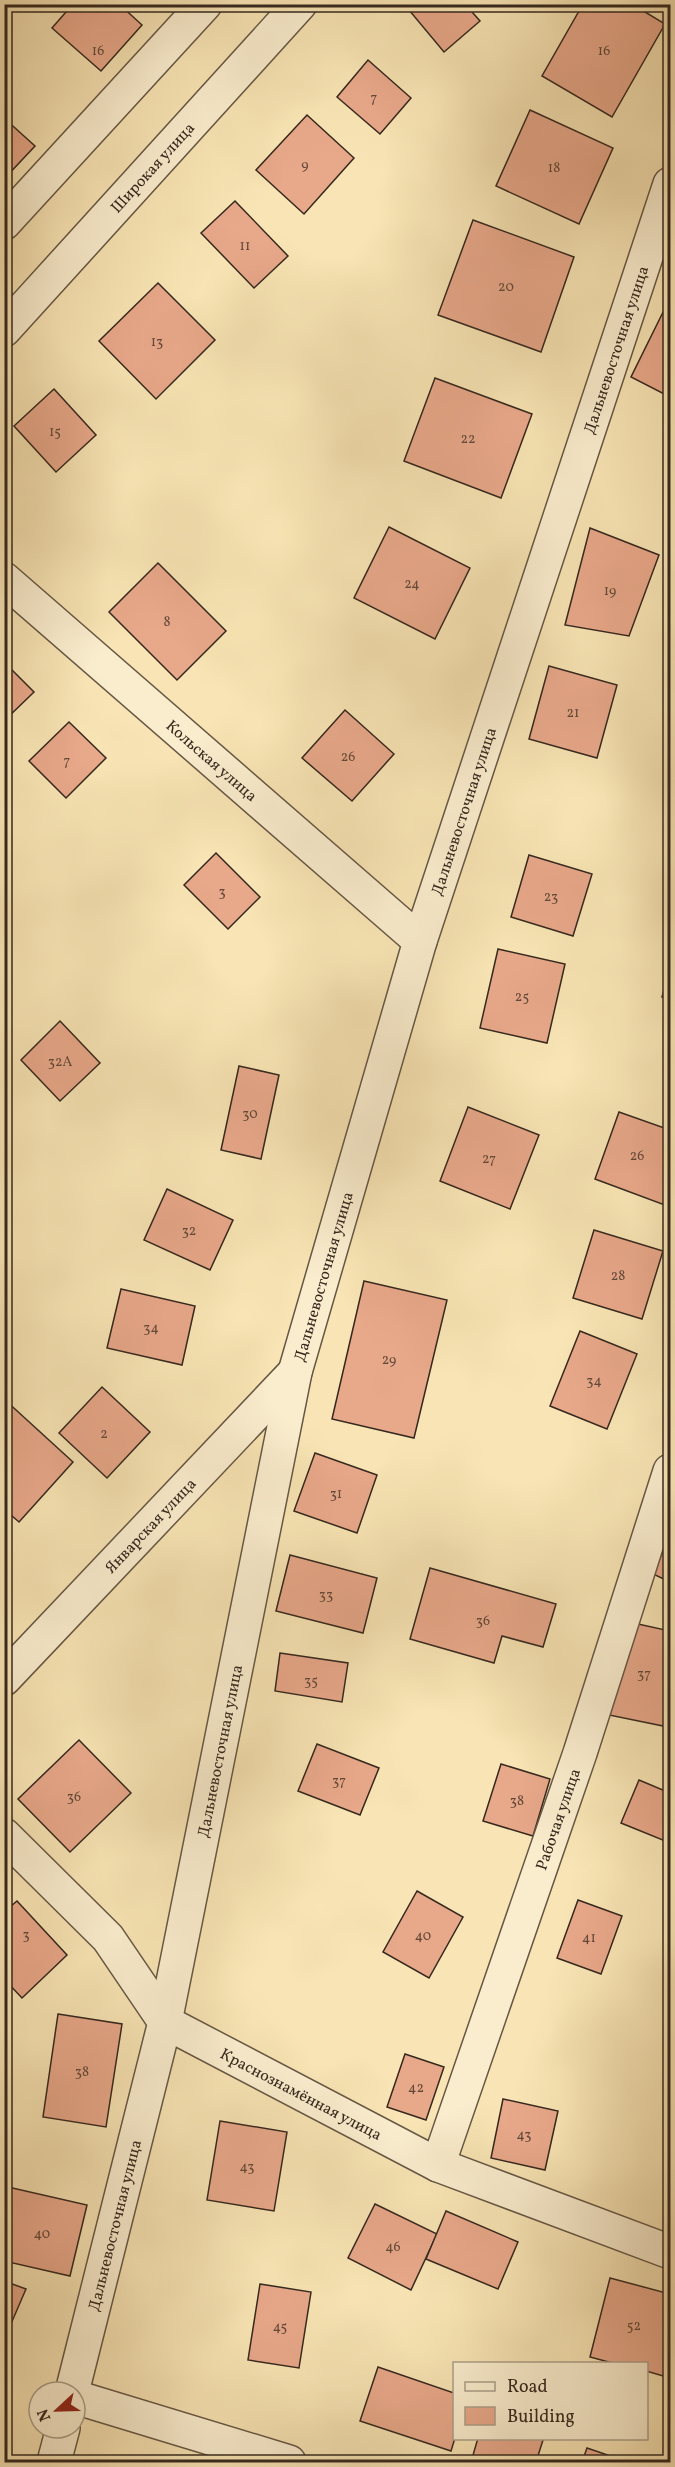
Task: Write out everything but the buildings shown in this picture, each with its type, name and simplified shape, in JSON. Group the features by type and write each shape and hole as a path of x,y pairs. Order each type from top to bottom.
{"street":[{"path":"4,223 205,4"},
{"name":"Широкая улица","path":"4,330 300,4"},
{"name":"Дальневосточная улица","path":"75,2380 165,2022 295,1372 420,941 670,184"},
{"name":"Кольская улица","path":"4,579 420,941"},
{"name":"Январская улица","path":"4,1679 295,1372"},
{"name":"Рабочая улица","path":"438,2165 580,1753 670,1471"},
{"name":"Краснознамённая улица","path":"4,1835 108,1938 165,2022 438,2165 670,2252"},
{"path":"87,2401 289,2463"},
{"path":"54,2463 60,2440"}]}
